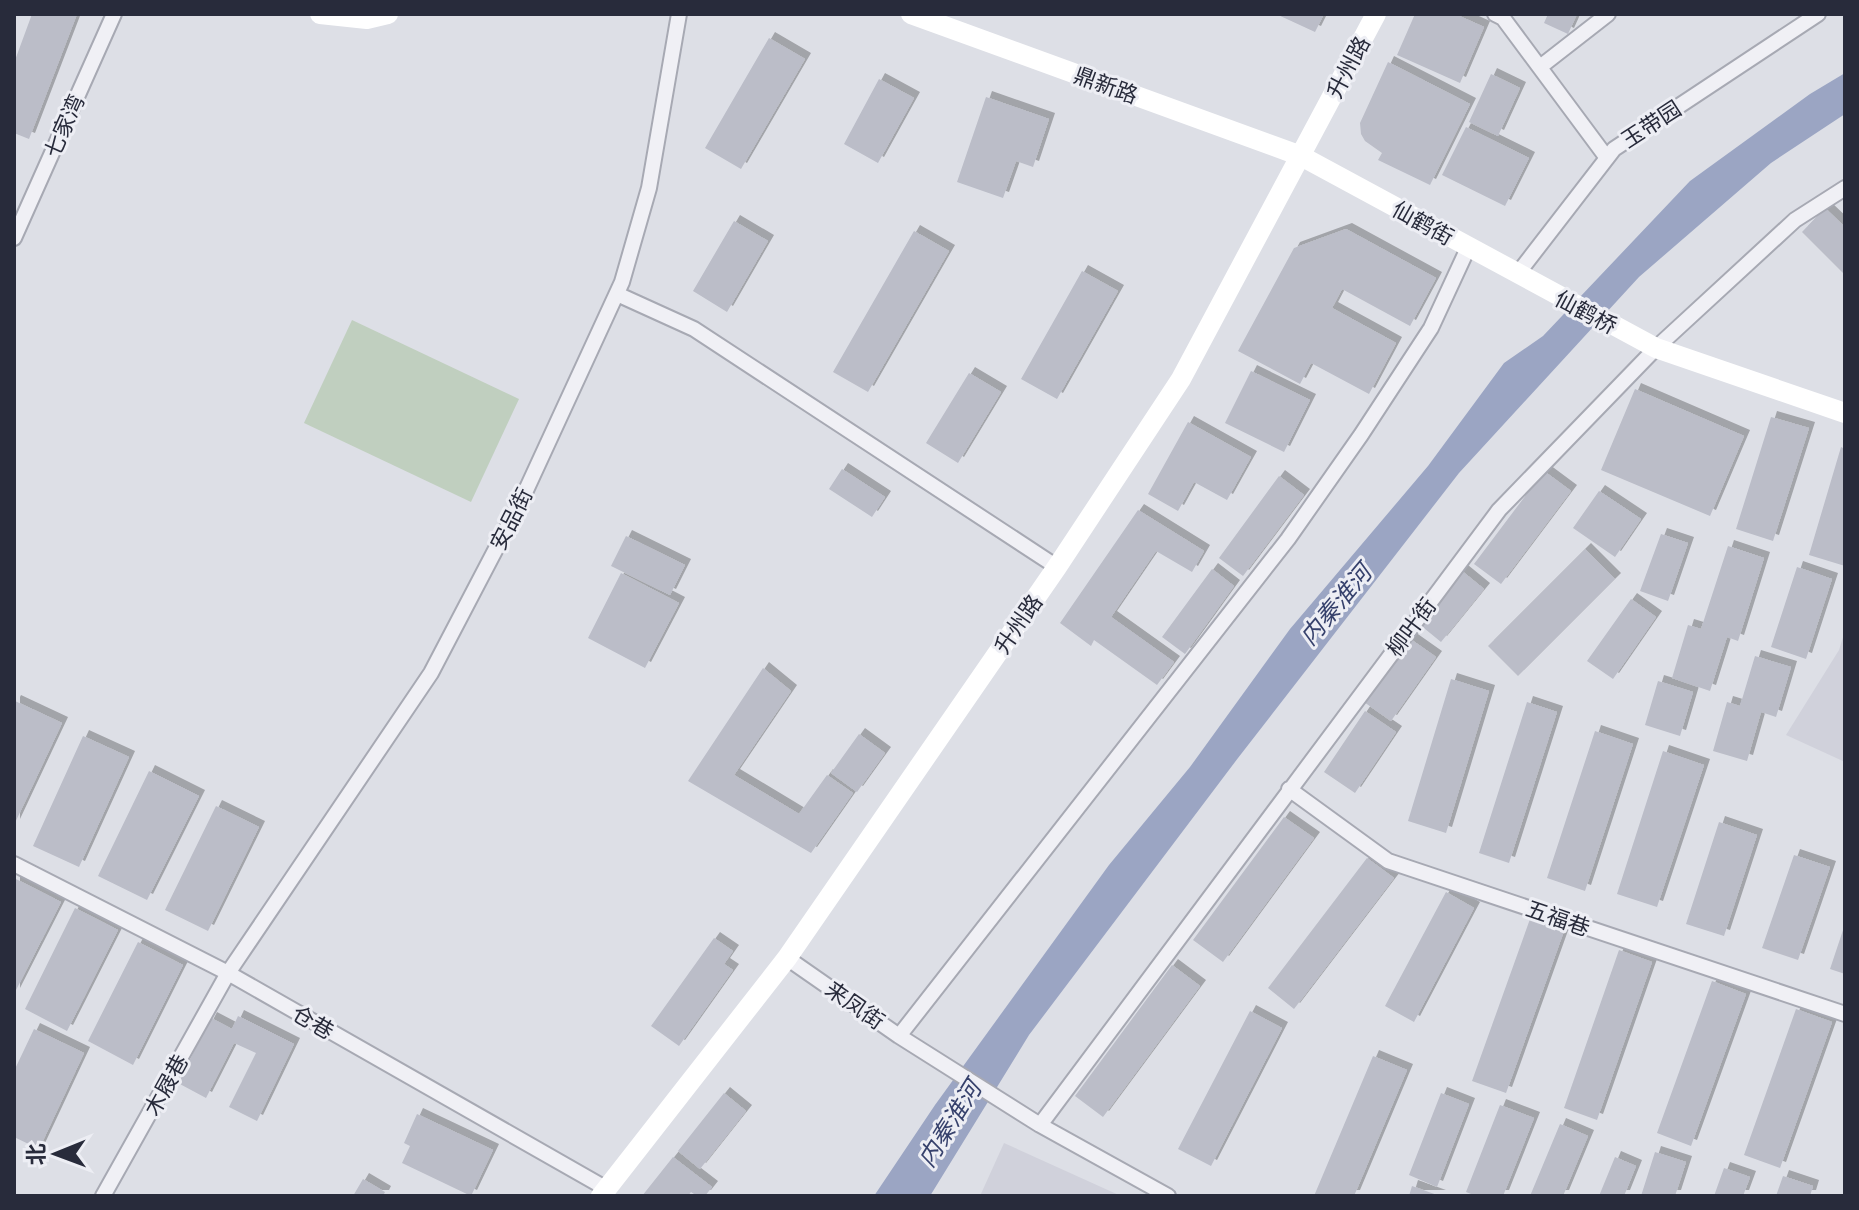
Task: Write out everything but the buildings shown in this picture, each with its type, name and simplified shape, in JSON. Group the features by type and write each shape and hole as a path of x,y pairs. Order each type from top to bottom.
{"main road":[{"path":"320,14 367,19 388,14"},
{"name":"鼎新路","path":"911,14 1301,156"},
{"name":"升州路","path":"604,1192 787,958 1057,567 1181,379 1376,14"},
{"name":"仙鹤街","path":"1301,156 1468,248 1519,272 1544,289"},
{"name":"仙鹤桥","path":"1544,289 1656,348"},
{"path":"1656,348 1845,413"}],"street":[{"name":"七家湾","path":"14,238 114,14"},
{"name":"安品街","path":"228,973 431,673 522,499 617,294 649,188 679,14"},
{"path":"1495,14 1503,18 1607,158"},
{"path":"1540,67 1608,14"},
{"name":"玉带园","path":"1519,272 1614,149 1818,14"},
{"name":"柳叶街","path":"1040,1125 1499,510 1656,348 1795,220 1845,188"},
{"path":"899,1036 1288,539 1431,328 1468,248"},
{"path":"617,294 694,329 1057,567"},
{"name":"五福巷","path":"1289,789 1388,861 1845,1014"},
{"name":"仓巷","path":"14,864 228,973 604,1192"},
{"name":"来凤街","path":"787,958 899,1036 1040,1125"},
{"name":"木屐巷","path":"103,1196 228,973"},
{"path":"1040,1125 1168,1196"}],"shaded area":[{"path":"1845,631 1845,762 1786,735 1839,650"},
{"path":"1004,1143 1121,1196 980,1196"}],"green space":[{"path":"352,320 519,399 471,502 304,423"}],"water":[{"name":"内秦淮河","path":"1845,73 1845,114 1771,163 1639,277 1459,473 1029,1035 930,1196 874,1196 935,1105 1109,865 1190,767 1290,629 1428,466 1504,363 1543,336 1690,181 1810,94"}]}
